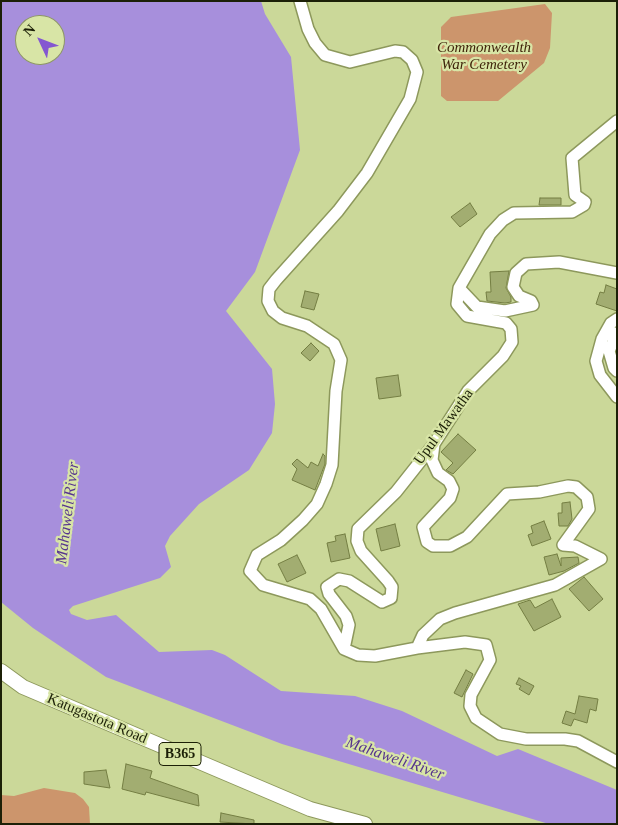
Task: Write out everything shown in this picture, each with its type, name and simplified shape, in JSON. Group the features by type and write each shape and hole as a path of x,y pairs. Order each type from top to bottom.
{"main road":[{"name":"Katugastota Road","path":"1,671 23,687 310,809 365,824"}],"street":[{"path":"300,1 308,29 315,43 325,55 350,62 395,51 403,52 412,60 417,72 410,98 367,173 338,211 270,289 268,300 273,311 282,318 307,326 334,344 341,360 336,391 332,465 317,504 281,540 257,555 250,571 264,586 310,599 321,609 344,649 358,655 375,656 465,642 486,645 490,660 471,695 470,706 476,718 500,734 526,739 566,739 578,742 617,762"},
{"path":"617,122 572,158 575,195 585,202 584,206 572,212 514,213 503,220 490,234 459,288 477,307 505,311 533,305 531,301 519,296 513,287 516,273 526,264 559,262 617,273"},
{"name":"Upul Mawatha","path":"344,649 349,625 346,616 329,594 327,587 339,580 350,580 382,602 391,598 392,587 388,580 361,551 357,541 358,529 396,492 434,444 468,391 503,356 512,342 511,329 506,324 467,316 457,304 459,288"},
{"path":"617,319 611,323 602,339 596,361 600,374 617,397"},
{"path":"617,333 609,351 614,368 617,371"},
{"path":"417,648 423,635 440,619 455,613 555,585 601,559 575,546 562,544 589,509 587,497 576,487 568,486 539,492 507,494 467,537 450,546 433,546 427,542 423,527 450,498 453,489 450,481 438,472 432,460 434,444"}],"green space":[{"name":"Commonwealth War Cemetery","path":"545,4 552,13 550,48 544,63 498,101 447,101 441,96 441,27 451,17"},
{"path":"44,788 75,793 83,799 89,807 90,824 1,824 1,795 14,796"}],"water":[{"name":"Mahaweli River","path":"1,1 261,1 265,14 291,57 300,150 255,272 226,311 272,369 275,404 272,433 249,470 199,504 170,536 165,546 171,567 160,578 73,606 69,610 71,614 87,620 116,615 159,652 212,650 225,655 281,691 355,696 402,711 497,756 518,749 617,790 617,824 549,824 282,744 106,677 33,628 1,602"}],"building":[{"path":"540,198 561,198 561,205 539,205"},
{"path":"470,203 477,214 460,227 451,217"},
{"path":"509,271 506,288 511,297 511,302 487,301 486,292 491,292 490,272"},
{"path":"606,285 617,289 617,311 596,304 600,292 604,293"},
{"path":"305,291 319,294 314,310 301,307"},
{"path":"311,343 319,351 310,361 301,353"},
{"path":"398,375 401,396 379,399 376,378"},
{"path":"458,434 476,450 453,474 446,470 453,463 441,452"},
{"path":"323,454 325,456 325,464 315,490 292,480 297,469 292,464 297,459 308,468 311,462 318,466"},
{"path":"570,502 572,519 568,526 559,526 558,513 562,513 562,503"},
{"path":"544,521 551,539 532,546 528,535 533,533 531,526"},
{"path":"395,524 400,546 381,551 376,529"},
{"path":"345,534 350,558 331,562 327,543 336,541 335,536"},
{"path":"557,554 561,566 561,558 578,557 579,563 564,571 549,575 544,557"},
{"path":"297,555 306,573 287,582 278,564"},
{"path":"584,577 603,599 589,611 569,589"},
{"path":"552,599 561,617 534,631 518,604 530,600 535,608"},
{"path":"466,670 473,674 462,697 454,693"},
{"path":"519,678 534,686 529,695 519,689 521,686 516,684"},
{"path":"579,696 598,699 596,711 590,709 587,723 574,719 571,726 562,723 566,711 575,714"},
{"path":"126,764 152,771 150,778 198,795 199,806 146,792 145,795 122,789"},
{"path":"106,770 110,788 84,784 84,772"},
{"path":"221,813 254,820 254,824 220,822"}]}
